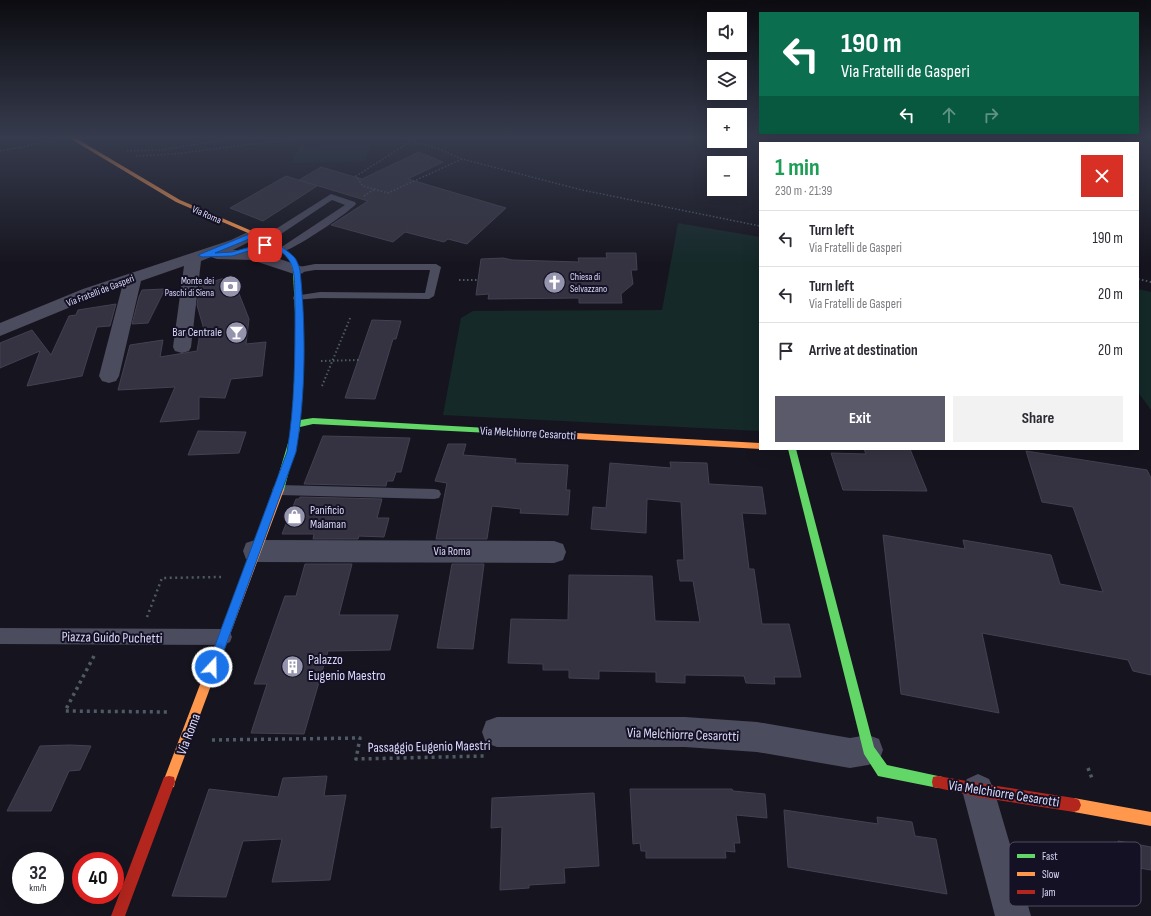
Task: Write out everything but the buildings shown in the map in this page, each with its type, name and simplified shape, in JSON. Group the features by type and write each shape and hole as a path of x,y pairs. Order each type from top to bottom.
{"street":[{"name":"Via Roma","path":"118,916 224,637 292,452 296,424 299,365 297,270 292,259 269,242 180,201 142,179"},
{"name":"Via Fratelli de Gasperi","path":"232,254 269,242"},
{"name":"Via Fratelli de Gasperi","path":"0,330 89,293 197,256 237,243 269,242"},
{"name":"Via Fratelli de Gasperi","path":"197,256 232,254 254,255 297,270"},
{"path":"182,347 197,256"},
{"path":"109,376 133,278"},
{"name":"Via Melchiorre Cesarotti","path":"296,424 320,422 759,446"},
{"name":"Via Melchiorre Cesarotti","path":"792,450 868,750 883,771 978,790 1100,809 1151,819"},
{"name":"Via Roma","path":"255,551 554,552"},
{"name":"Via Melchiorre Cesarotti","path":"493,744 685,732 757,737 850,753 868,750"},
{"path":"978,790 1009,902"},
{"path":"1010,906 1013,916"}],"lane":[{"path":"331,197 352,204 296,243 269,242 278,232 331,197"},
{"path":"297,270 315,267 436,267 429,296 320,295 298,298"},
{"path":"279,490 434,494"},
{"name":"Piazza Guido Puchetti","path":"0,636 224,637"}],"path":[{"path":"358,179 363,186 388,193 419,179"},
{"path":"538,179 582,190 759,226"},
{"path":"1139,279 1151,282"},
{"path":"459,280 478,280"},
{"path":"322,388 351,316"},
{"path":"318,361 359,360"},
{"path":"140,637 162,578 222,577"},
{"path":"104,637 65,711 175,712"},
{"name":"Passaggio Eugenio Maestri","path":"209,740 360,738 356,759 493,744"},
{"path":"1088,768 1093,781"}],"green space":[{"path":"678,223 759,237 759,431 443,415 461,318 473,311 662,310"},
{"path":"1139,289 1151,292 1151,410 1139,393"}],"traffic: fast":[{"path":"279,490 295,433 299,367 299,313 296,271 293,260 286,253"},
{"path":"297,424 313,421 487,431"},
{"path":"792,450 868,750 883,771 938,782"}],"traffic: slow":[{"path":"141,179 178,201 257,235 286,253"},
{"path":"487,431 759,446"},
{"path":"169,782 279,490"},
{"path":"1074,805 1151,819"}],"traffic: jam":[{"path":"118,916 169,782"},
{"path":"938,782 978,790 1074,805"}],"place":[{"name":"Chiesa di Selvazzano","path":"555,282"},
{"name":"Monte dei Paschi di Siena","path":"230,286"},
{"name":"Bar Centrale","path":"237,332"},
{"name":"Panificio Malaman","path":"295,517"},
{"name":"Palazzo Eugenio Maestro","path":"292,667"}],"route":[{"path":"212,667 292,452 296,424 299,365 298,283 297,270 292,259 274,244 254,234 237,243 202,255 232,254 265,245"}]}
